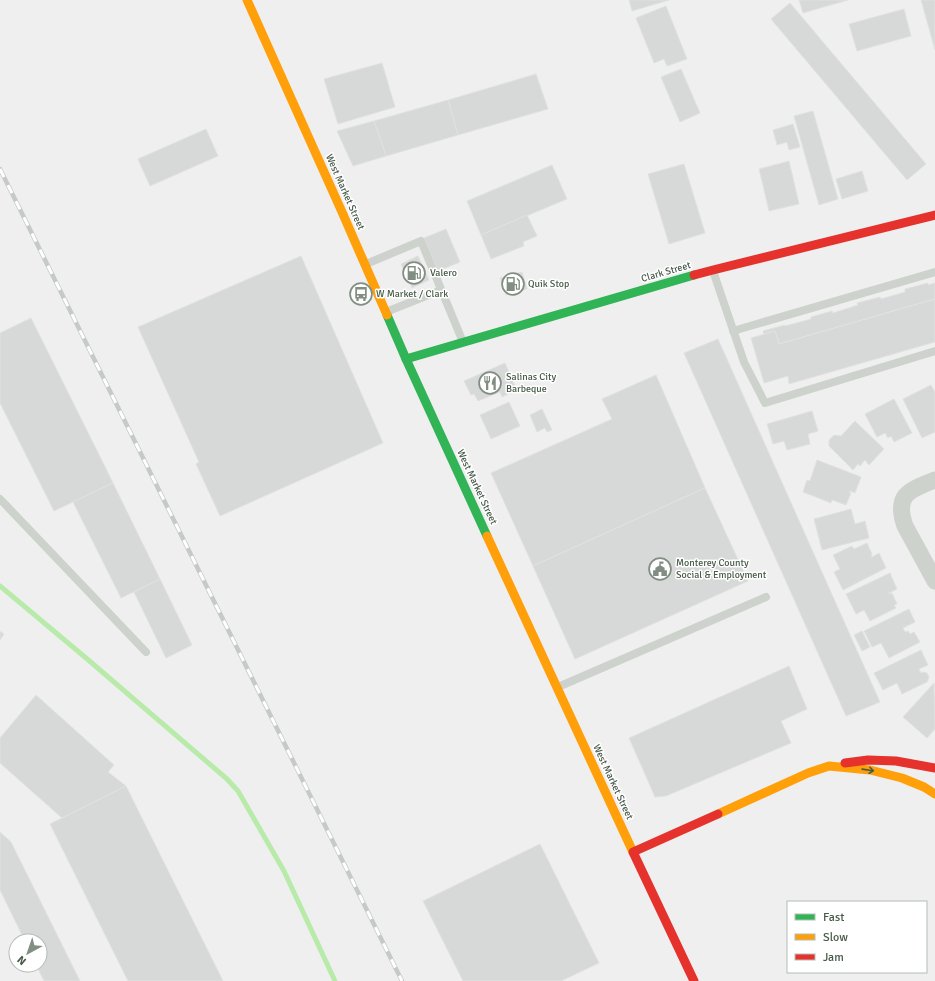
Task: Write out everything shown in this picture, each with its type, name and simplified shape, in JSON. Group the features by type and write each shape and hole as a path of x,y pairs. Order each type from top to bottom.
{"main road":[{"name":"West Market Street","path":"247,0 406,359 694,981"},
{"name":"Clark Street","path":"406,359 713,270 935,216"},
{"path":"633,852 808,773 829,766 868,760 896,761 935,768"},
{"path":"829,766 870,770 902,778 924,787 935,794"}],"street":[{"path":"935,480 910,491 903,500 901,512 905,526 935,581"}],"lane":[{"path":"365,264 421,241 463,342"},
{"path":"713,270 744,362 765,403 935,351"},
{"path":"733,331 935,272"},
{"path":"386,312 441,290"},
{"path":"0,499 146,652"},
{"path":"557,687 766,597"}],"building":[{"path":"629,0 669,0 632,11"},
{"path":"799,0 848,0 803,13"},
{"path":"921,0 935,0 935,50"},
{"path":"790,3 926,164 907,180 771,19"},
{"path":"666,6 687,59 667,66 664,59 654,63 636,18"},
{"path":"904,9 911,36 857,51 849,24"},
{"path":"382,63 395,107 338,124 324,79"},
{"path":"681,69 700,113 680,122 661,77"},
{"path":"536,74 548,109 458,135 448,100"},
{"path":"448,100 458,135 386,156 374,121"},
{"path":"813,111 838,199 819,205 794,116"},
{"path":"374,121 386,156 353,166 337,131"},
{"path":"793,124 800,147 789,150 787,142 777,145 773,130"},
{"path":"206,129 218,156 150,186 138,159"},
{"path":"789,161 799,204 769,211 759,169"},
{"path":"684,164 705,233 669,244 648,174"},
{"path":"552,165 567,199 481,235 467,201"},
{"path":"862,171 868,191 842,199 836,179"},
{"path":"527,215 537,236 523,242 524,246 491,259 481,235"},
{"path":"446,229 460,262 438,271 424,238"},
{"path":"301,256 383,443 220,516 196,464 199,462 138,327"},
{"path":"418,256 429,280 412,288 401,264"},
{"path":"522,272 527,289 506,295 500,278"},
{"path":"928,283 928,285 935,283 935,299 779,344 775,331 764,334 763,331 811,319 811,317 832,311 833,313 858,305 857,303 880,297 881,299 905,292 905,289"},
{"path":"935,299 935,342 789,384 788,376 764,383 751,338 775,331 779,344"},
{"path":"31,318 113,483 54,511 0,403 0,333"},
{"path":"718,339 880,702 846,716 684,353"},
{"name":"Salinas City Barbeque","path":"505,363 515,386 508,389 510,393 502,397 500,392 478,401 474,394 471,395 464,381"},
{"path":"656,375 705,488 533,566 491,473 612,419 602,399"},
{"path":"931,385 935,392 935,432 922,438 903,399"},
{"path":"894,399 912,433 894,442 891,436 888,438 885,433 877,437 865,414"},
{"path":"509,402 520,426 491,439 480,415"},
{"path":"542,409 552,430 547,432 545,428 537,432 530,415"},
{"path":"812,411 818,431 808,434 810,444 787,450 784,441 773,444 767,424"},
{"path":"855,421 884,449 869,465 865,460 860,466 858,464 853,470 829,446 829,440 834,435 841,436"},
{"path":"817,460 861,477 855,493 849,492 851,493 846,505 832,500 831,503 803,492 807,480 810,481"},
{"path":"113,483 160,579 121,598 73,502"},
{"path":"705,488 748,581 575,659 533,566"},
{"path":"851,509 855,524 865,521 869,538 822,550 814,519"},
{"path":"867,543 872,557 879,553 886,568 843,590 834,572 840,569 833,555 852,546 854,549"},
{"path":"890,573 897,589 889,594 892,593 897,604 894,605 896,608 870,621 864,610 856,614 846,594"},
{"path":"160,579 192,645 166,658 134,592"},
{"path":"909,609 915,622 903,628 905,632 908,631 910,634 914,632 920,642 889,658 881,643 872,647 864,631"},
{"path":"0,631 4,634 0,640"},
{"path":"862,631 870,647 862,651 854,635"},
{"path":"921,650 928,665 919,669 921,673 927,673 929,677 927,682 902,694 897,683 883,690 874,673"},
{"path":"789,666 807,709 781,721 791,743 666,796 655,797 629,738"},
{"path":"934,683 935,729 927,738 903,717"},
{"path":"36,695 114,765 108,772 126,786 62,818 0,763 0,738"},
{"path":"126,786 223,981 128,981 50,824"},
{"path":"0,832 11,842 80,981 44,981 40,973 48,973 48,933 21,933 0,890"},
{"path":"540,844 599,963 561,981 463,981 423,901"}],"waterway":[{"path":"0,586 227,779 238,791 284,871 335,981"}],"railway":[{"path":"0,169 402,981"}],"traffic: fast":[{"path":"406,359 694,275"},
{"path":"387,315 487,536"}],"traffic: slow":[{"path":"247,0 387,315"},
{"path":"487,536 633,852"},
{"path":"718,814 808,773 829,766 870,770 902,778 924,787 935,794"}],"traffic: jam":[{"path":"694,275 935,215"},
{"path":"845,763 868,760 896,761 935,768"},
{"path":"694,981 633,852 718,814"}],"place":[{"name":"Valero","path":"414,273"},
{"name":"Quik Stop","path":"513,284"},
{"name":"W Market / Clark","path":"361,294"},
{"name":"Salinas City Barbeque","path":"490,383"},
{"name":"Monterey County Social & Employment","path":"660,569"}]}
